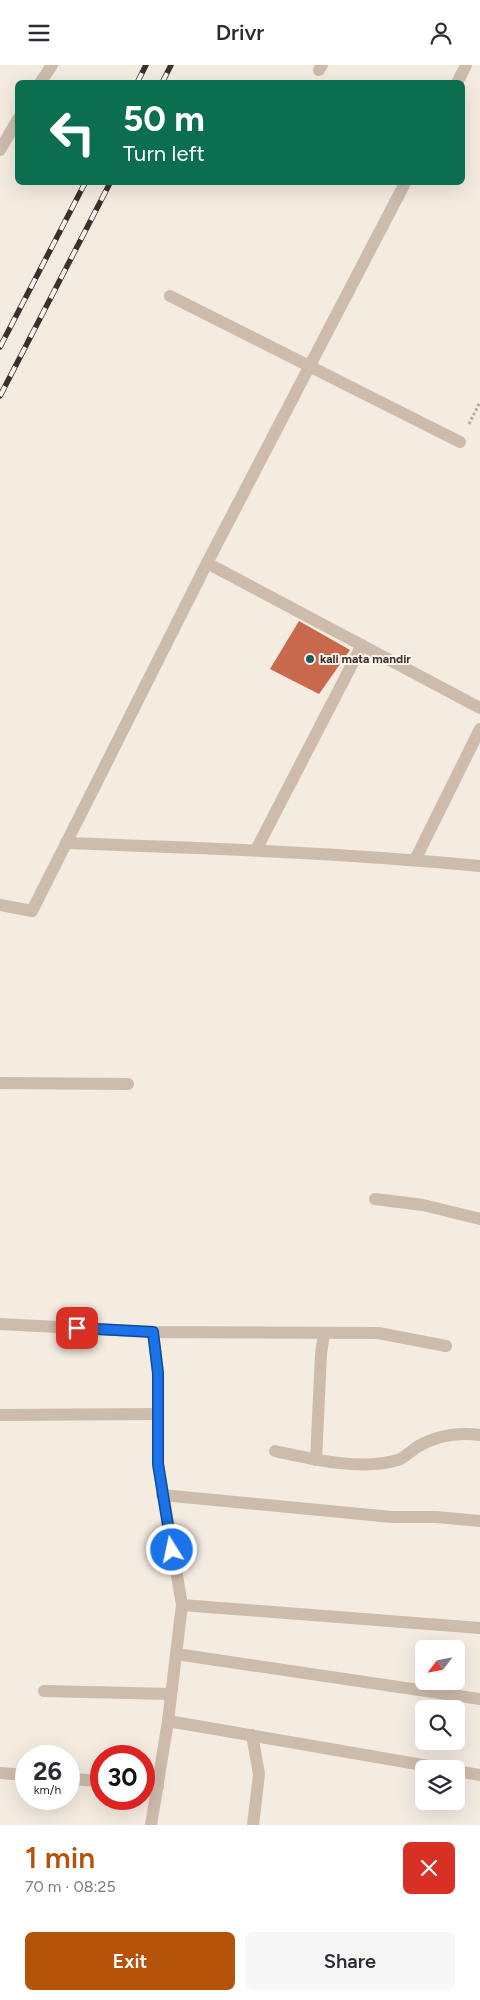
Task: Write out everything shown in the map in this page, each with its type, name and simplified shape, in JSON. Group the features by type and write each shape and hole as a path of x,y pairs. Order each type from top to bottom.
{"street":[{"path":"42,80 52,65"},
{"path":"458,80 466,65"},
{"path":"0,150 15,124"},
{"path":"0,905 32,911 207,563 404,185"},
{"path":"170,295 460,442"},
{"path":"207,563 480,707"},
{"path":"256,850 362,645"},
{"path":"415,860 480,729"},
{"path":"66,843 256,850 480,866"},
{"path":"0,1083 128,1084"},
{"path":"375,1199 423,1205 480,1219"},
{"path":"0,1324 153,1332 378,1333 446,1346"},
{"path":"151,1825 168,1721 182,1605 158,1464 158,1373 153,1332"},
{"path":"316,1460 320,1354 324,1333"},
{"path":"0,1415 158,1414"},
{"path":"275,1451 316,1460 371,1465 399,1460 431,1439 449,1434 480,1435"},
{"path":"162,1495 392,1517 436,1517 480,1521"},
{"path":"182,1605 480,1629"},
{"path":"176,1654 480,1699"},
{"path":"44,1691 171,1694"},
{"path":"168,1721 415,1764"},
{"path":"252,1735 259,1774 253,1825"},
{"path":"465,1772 480,1775"},
{"path":"0,1773 15,1774"}],"building":[{"name":"kali mata mandir","path":"299,621 350,650 319,694 270,669"}],"railway":[{"path":"138,80 146,65"},
{"path":"164,80 171,65"},
{"path":"0,347 84,185"},
{"path":"0,396 109,185"}],"place":[{"name":"kali mata mandir","path":"310,659"}],"route":[{"path":"77,1328 153,1332 158,1373 158,1464 172,1550"}]}
